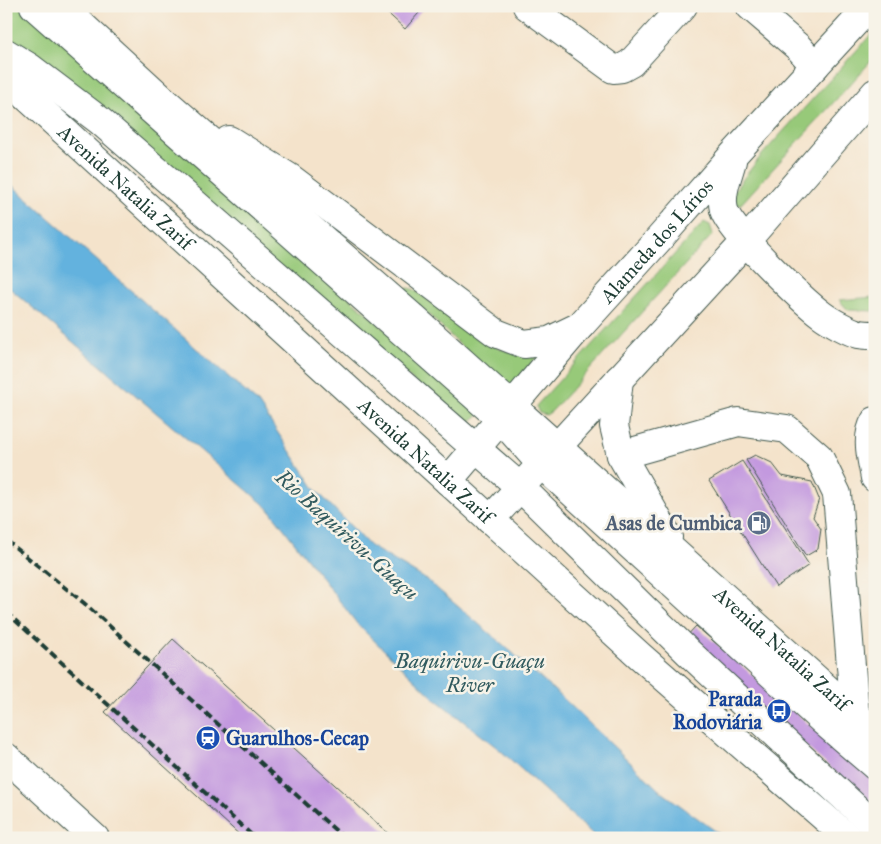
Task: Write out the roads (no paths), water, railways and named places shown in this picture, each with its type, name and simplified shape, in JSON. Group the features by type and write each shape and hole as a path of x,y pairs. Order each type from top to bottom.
{"main road":[{"path":"34,6 506,413"},
{"name":"Avenida Natalia Zarif","path":"61,6 160,97 410,315 549,455 680,558 865,724"},
{"path":"527,6 613,69 622,68 631,63 683,6"},
{"path":"750,6 800,48 815,66"},
{"name":"Alameda dos Lírios","path":"448,481 580,326 870,6"},
{"path":"6,54 30,67 99,120 520,487 688,652 875,826"},
{"name":"Avenida Natalia Zarif","path":"6,78 640,656 848,838"},
{"path":"490,520 746,241 875,93"},
{"path":"160,97 290,178 496,333 524,344 548,341 580,326"},
{"path":"733,155 723,196 724,210 728,219 788,285 823,316 859,334 875,335"},
{"path":"619,379 614,426 621,455 680,558 709,618"},
{"path":"875,421 871,427 870,449 875,478"},
{"path":"621,455 738,422 787,429 819,457 837,494 865,724"},
{"path":"549,455 709,618 875,766"},
{"path":"6,758 95,838"}],"water":[{"name":"Baquirivu-Guaçu River","path":"6,180 258,403 316,490 370,546 427,580 564,699 659,790 725,838 597,838 500,750 435,699 358,625 268,508 6,285"}],"railway":[{"path":"6,540 84,603 344,838"},
{"path":"6,612 255,838"}],"place":[{"name":"Asas de Cumbica","path":"759,523"},
{"name":"Parada Rodoviária","path":"779,711"},
{"name":"Guarulhos-Cecap","path":"208,738"}],"water label":[{"name":"Rio Baquirivu-Guaçu","path":"347,535"}]}
